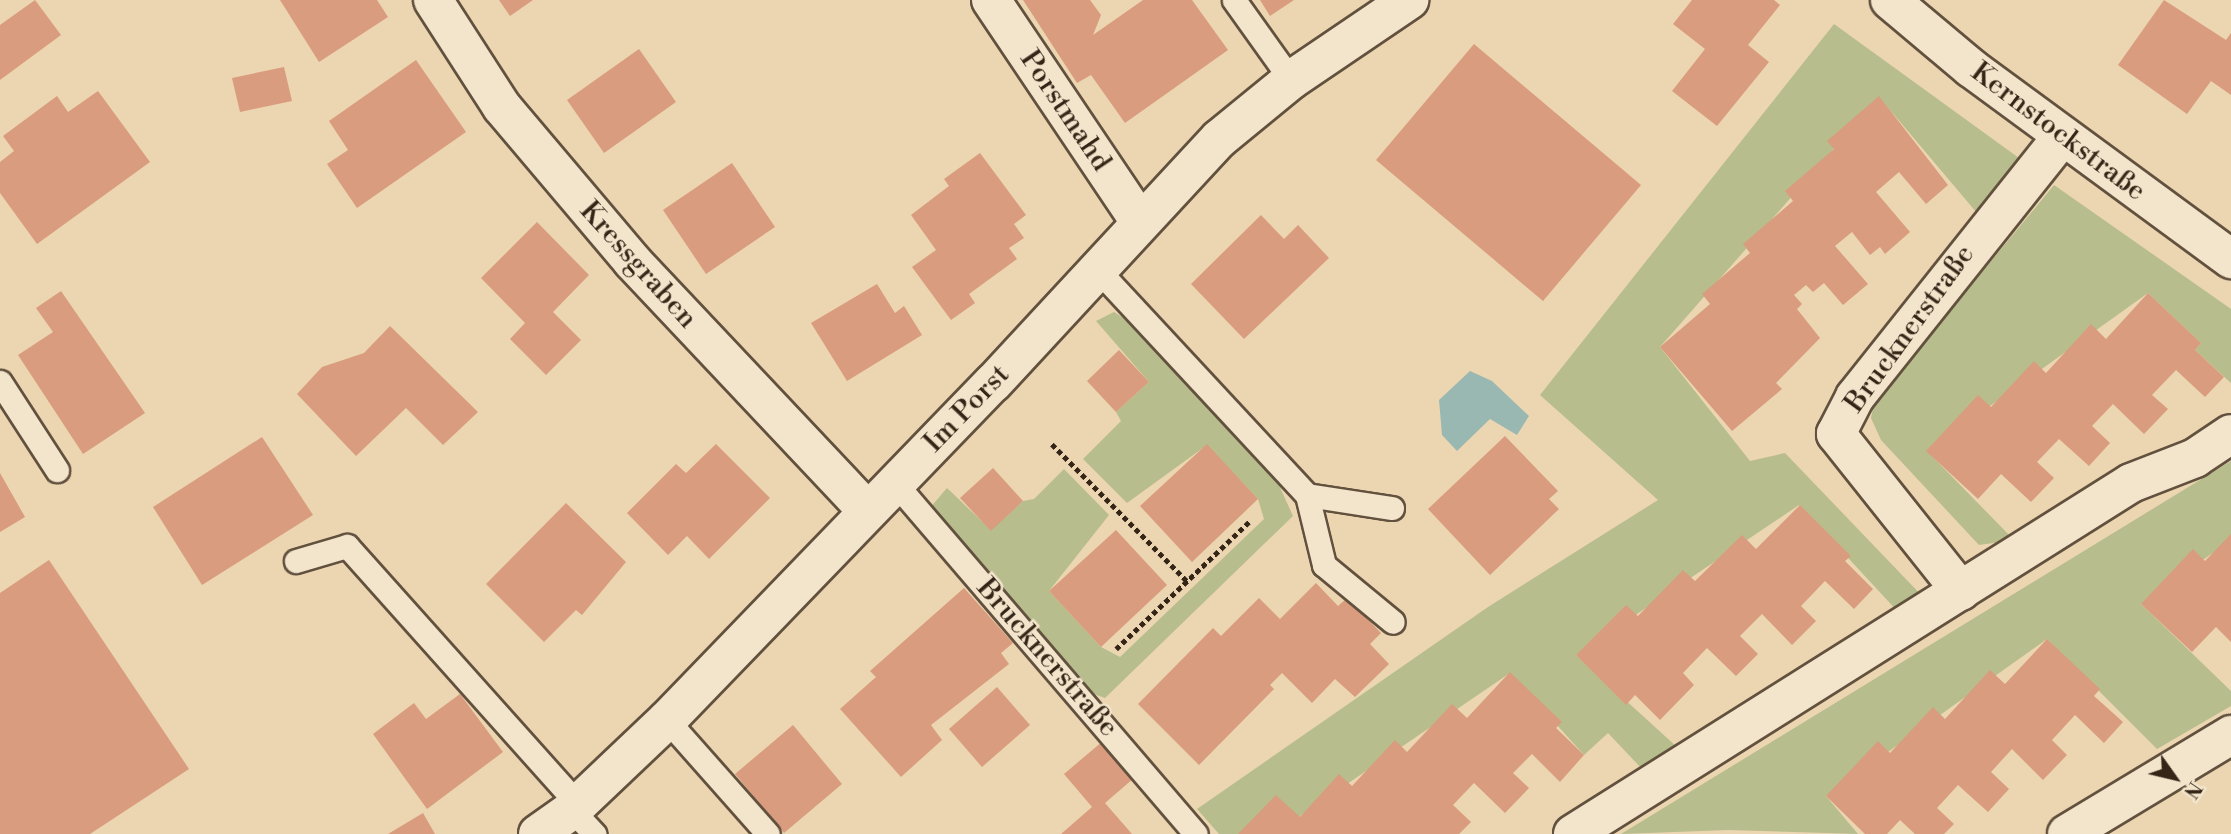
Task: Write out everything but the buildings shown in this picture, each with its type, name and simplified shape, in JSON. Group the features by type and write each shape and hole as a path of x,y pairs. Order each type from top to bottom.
{"street":[{"name":"Kressgraben","path":"433,0 502,107 632,261 867,510"},
{"name":"Porstmahd","path":"991,0 1140,222"},
{"name":"Im Porst","path":"538,834 581,816 667,720 1098,270 1219,139 1291,80 1409,0"},
{"name":"Kernstockstraße","path":"1902,4 2062,137 2231,259"},
{"name":"Brucknerstraße","path":"1961,591 1836,434 1855,397 2062,137"},
{"path":"1573,834 2131,483 2195,458 2231,434"},
{"path":"2067,834 2231,735"}],"lane":[{"path":"1234,0 1291,80"},
{"path":"1098,270 1307,495 1324,565 1393,622"},
{"path":"0,382 57,470"},
{"name":"Brucknerstraße","path":"895,483 1196,834"},
{"path":"1307,495 1392,508"},
{"path":"296,561 347,546 581,816"},
{"path":"667,720 768,834"}],"path":[{"path":"1052,443 1187,581"},
{"path":"1116,649 1249,522"}],"green space":[{"path":"1834,24 2019,158 1977,213 1879,97 1660,347 1750,461 1785,453 1925,599 1901,615 1799,505 1576,655 1678,748 1644,771 1608,733 1584,755 1510,673 1300,816 1313,834 1219,834 1197,809 1488,607 1658,500 1540,395"},
{"path":"2054,185 2231,309 2231,383 2195,350 2201,343 2148,293 1927,451 2014,540 1979,545 1881,440 1871,418 1874,403"},
{"path":"1114,312 1135,325 1278,483 1293,516 1105,698 1094,694 929,509 947,488 991,530 1023,501 1034,499 1064,469 1109,515 1049,591 1101,647 1120,657 1264,519 1258,499 1207,445 1127,503 1083,459 1121,421 1116,412 1149,382 1096,321"},
{"path":"2231,461 2231,540 2141,604 2231,691 2231,706 2157,749 2047,639 1826,796 1858,834 1728,830 1621,834"}],"water":[{"path":"1470,371 1492,381 1529,416 1517,435 1490,419 1457,451 1442,435 1439,400"}]}
